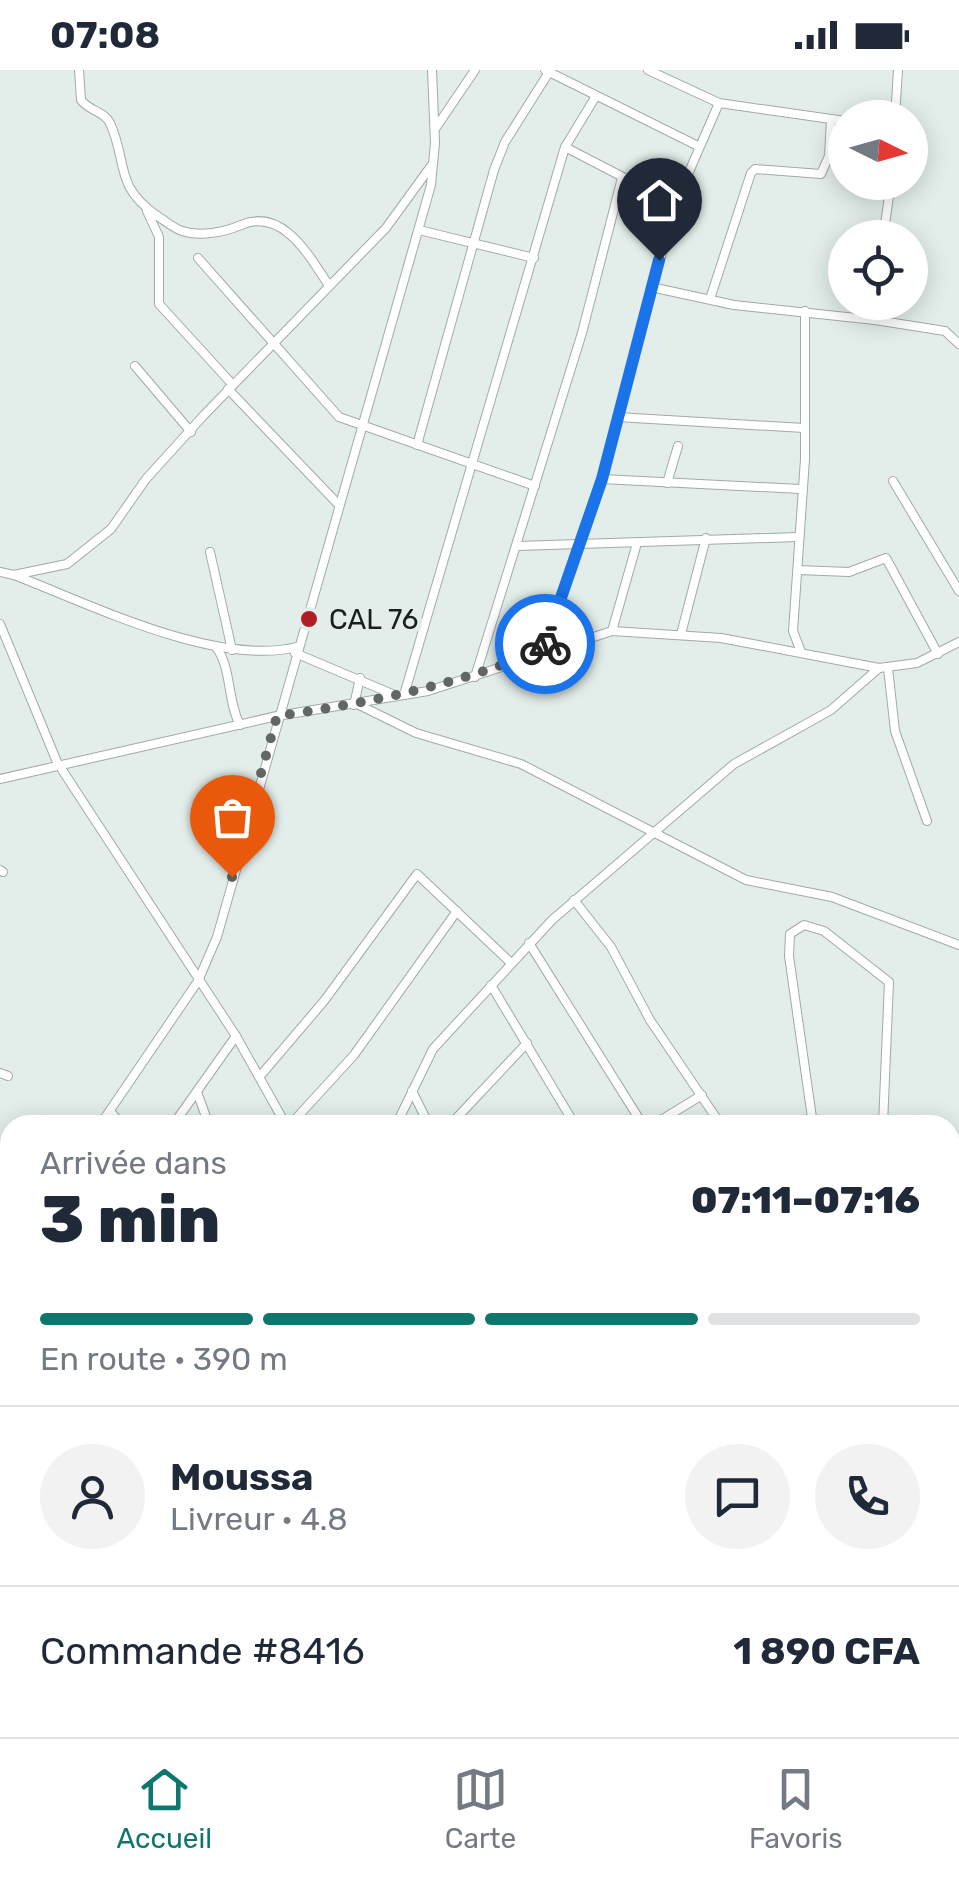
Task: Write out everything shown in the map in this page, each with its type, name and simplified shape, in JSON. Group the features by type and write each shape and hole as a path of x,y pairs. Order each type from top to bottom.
{"street":[{"path":"79,70 82,100 110,122 130,192 146,208 187,232 228,231 252,222 275,224 294,237 328,284"},
{"path":"107,1115 198,981 217,937 359,426 419,230 434,162 432,70"},
{"path":"435,129 475,70"},
{"path":"648,70 719,103 828,119"},
{"path":"896,100 898,70"},
{"path":"417,445 505,142 547,71 698,146"},
{"path":"678,83 683,73"},
{"path":"401,696 474,463 565,147 596,96"},
{"path":"542,650 602,479 675,204 719,103"},
{"path":"565,147 675,204"},
{"path":"710,300 750,173 755,170 821,174 828,156"},
{"path":"14,575 67,564 111,529 146,479 230,387 386,228 434,162"},
{"path":"476,677 622,178"},
{"path":"146,208 159,237 159,304 337,503"},
{"path":"419,230 534,258"},
{"path":"198,258 339,416 535,486"},
{"path":"651,287 710,300 828,314"},
{"path":"783,649 793,631 798,570 805,311"},
{"path":"876,320 945,332 959,344"},
{"path":"135,366 190,432"},
{"path":"617,417 804,428"},
{"path":"666,483 678,446"},
{"path":"602,479 800,489"},
{"path":"894,481 959,591"},
{"path":"681,634 706,538"},
{"path":"517,546 798,538"},
{"path":"612,631 636,543"},
{"path":"210,552 232,650"},
{"path":"798,570 849,572 886,558 938,654"},
{"path":"0,572 179,638 232,650 296,650 401,696"},
{"path":"0,624 57,762 236,1036 282,1115"},
{"path":"0,779 57,762 277,716 401,696 476,677 542,650 612,631 681,634 884,668 917,664 959,642"},
{"path":"793,631 801,652"},
{"path":"216,647 224,659 229,698 240,725"},
{"path":"884,668 895,730 927,820"},
{"path":"402,1115 433,1048 510,962 574,900 734,764 845,700 884,668"},
{"path":"356,705 360,678"},
{"path":"356,705 416,732 521,764 746,880 832,897 959,945"},
{"path":"632,820 639,842"},
{"path":"260,1075 324,1002 418,874 510,962"},
{"path":"574,900 601,932 650,1020 715,1115"},
{"path":"297,1115 374,1030 456,912"},
{"path":"811,1115 789,956 790,934 804,926 824,931 889,982 883,1115"},
{"path":"529,943 636,1115"},
{"path":"491,984 569,1115"},
{"path":"180,1115 236,1036"},
{"path":"460,1115 527,1044"},
{"path":"412,1091 424,1115"},
{"path":"197,1092 205,1115"},
{"path":"669,1115 702,1095"},
{"path":"110,1111 113,1115"}],"way so far":[{"path":"232,877 277,716 428,690 476,677 542,650 545,644"}],"place":[{"name":"CAL 76","path":"309,619"}],"route":[{"path":"545,644 602,479 659,260"}]}
